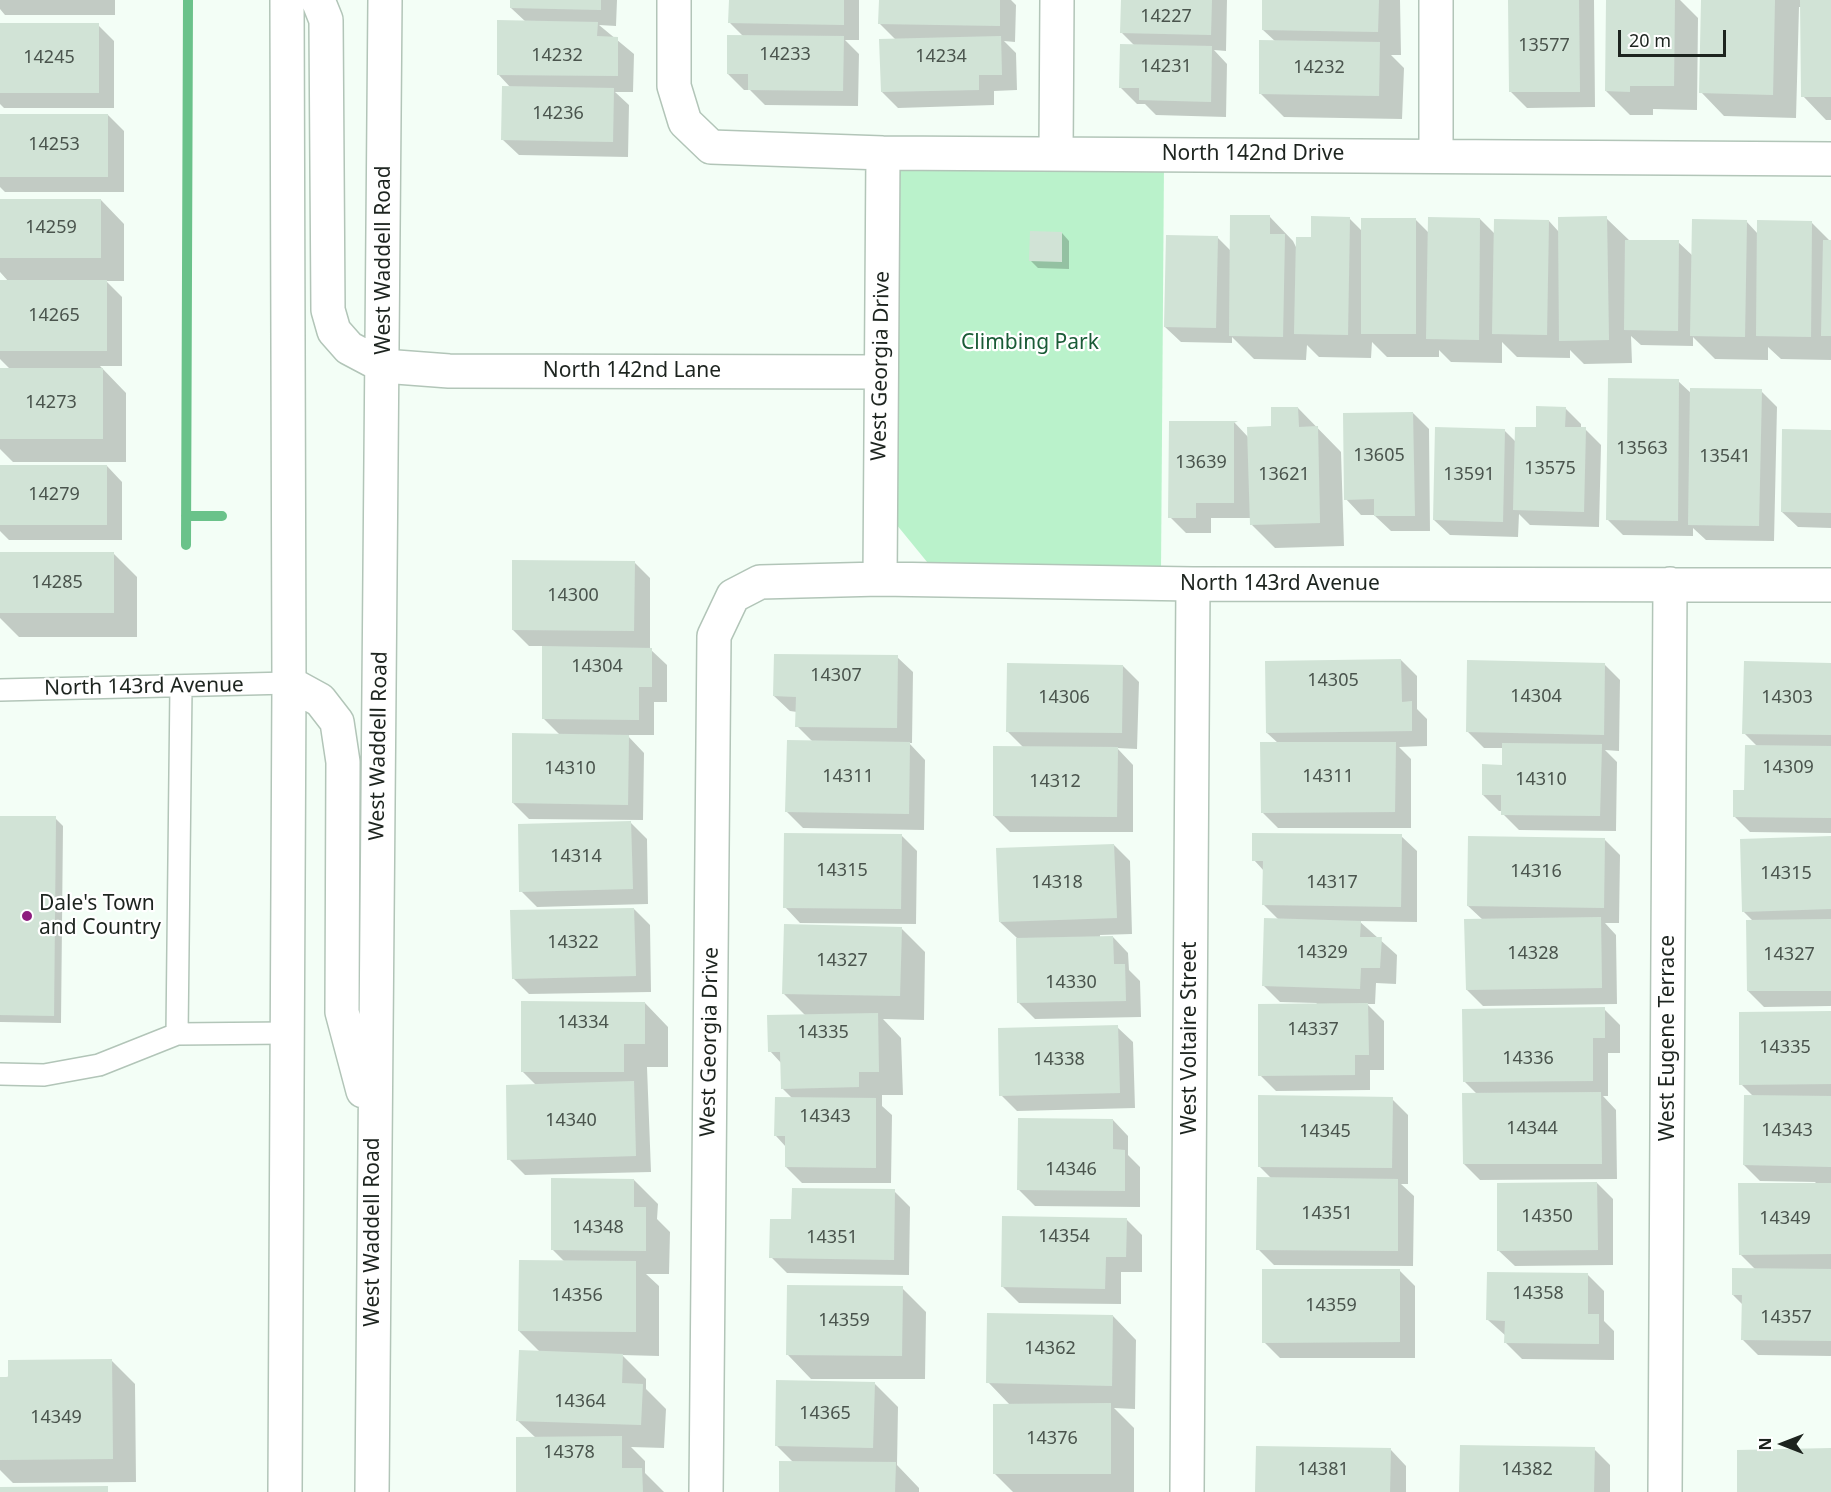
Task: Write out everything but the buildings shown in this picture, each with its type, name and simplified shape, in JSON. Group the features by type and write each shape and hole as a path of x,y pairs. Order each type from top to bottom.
{"street":[{"path":"285,1492 289,683 286,0"},
{"path":"318,0 326,20 328,310 334,331 349,348 383,366"},
{"name":"West Waddell Road","path":"372,1492 385,0"},
{"name":"North 142nd Drive","path":"674,0 674,86 685,122 711,147 883,153 1056,152 1831,159"},
{"path":"1056,152 1057,0"},
{"path":"1436,0 1436,155"},
{"name":"West Georgia Drive","path":"880,579 883,153"},
{"name":"North 142nd Lane","path":"383,366 449,371 881,372"},
{"name":"North 143rd Avenue","path":"733,596 760,582 880,579 1193,584 1831,585"},
{"name":"West Voltaire Street","path":"1187,1492 1193,584"},
{"name":"West Eugene Terrace","path":"1665,1492 1670,584"},
{"name":"West Georgia Drive","path":"706,1492 714,636 733,596"},
{"path":"289,683 320,700 337,722 343,762 342,1012 374,1131"}],"lane":[{"name":"North 143rd Avenue","path":"0,690 289,683"},
{"path":"177,1034 181,687"},
{"path":"0,1074 44,1075 99,1065 177,1034 288,1033"}],"green space":[{"name":"Climbing Park","path":"1164,162 1161,571 932,568 896,524 899,163"}],"waterway":[{"path":"186,545 188,0"},
{"path":"186,516 222,516"}],"place":[{"name":"Dale's Town and Country","path":"27,916"}]}
